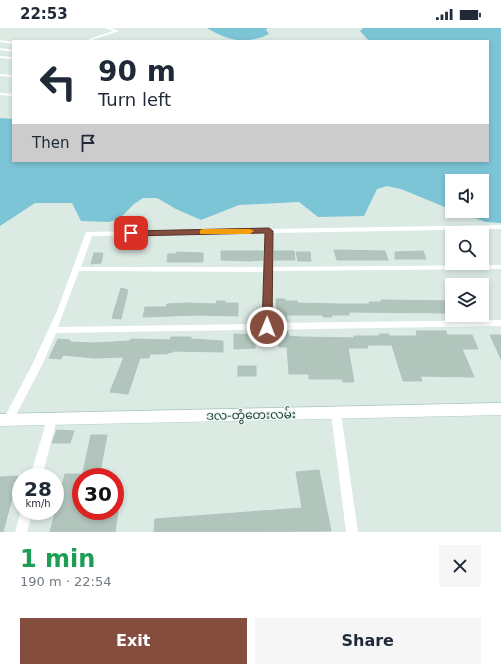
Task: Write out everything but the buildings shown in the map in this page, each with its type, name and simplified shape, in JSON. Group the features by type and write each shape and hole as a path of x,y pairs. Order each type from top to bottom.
{"main road":[{"name":"ဒလ-တွံတေးလမ်း","path":"4,420 501,409"}],"street":[{"path":"90,40 117,31 107,28"},
{"path":"0,41 12,43"},
{"path":"0,49 12,51"},
{"path":"0,57 12,58"},
{"path":"0,75 12,76"},
{"path":"0,94 12,95"},
{"path":"4,420 38,362 89,234 501,227"},
{"path":"267,327 269,231"},
{"path":"76,269 501,267"},
{"path":"52,330 501,323"},
{"path":"336,413 352,532"},
{"path":"38,468 52,419"},
{"path":"21,532 24,520"}],"water":[{"path":"207,28 268,28 266,30 269,34 253,40 237,40 222,36"},
{"path":"363,28 501,28 501,223 486,222 474,218 489,218 489,174 445,174 445,207 401,189 387,186 377,189 364,216 318,217 299,202 239,205 201,220 176,209 157,198 143,198 134,204 119,219 109,222 81,221 72,203 35,203 0,226 0,118 12,119 12,162 489,162 489,40 368,40 360,31"}],"slow traffic":[{"path":"203,232 250,231"}],"route":[{"path":"131,233 269,231 267,327"}]}
